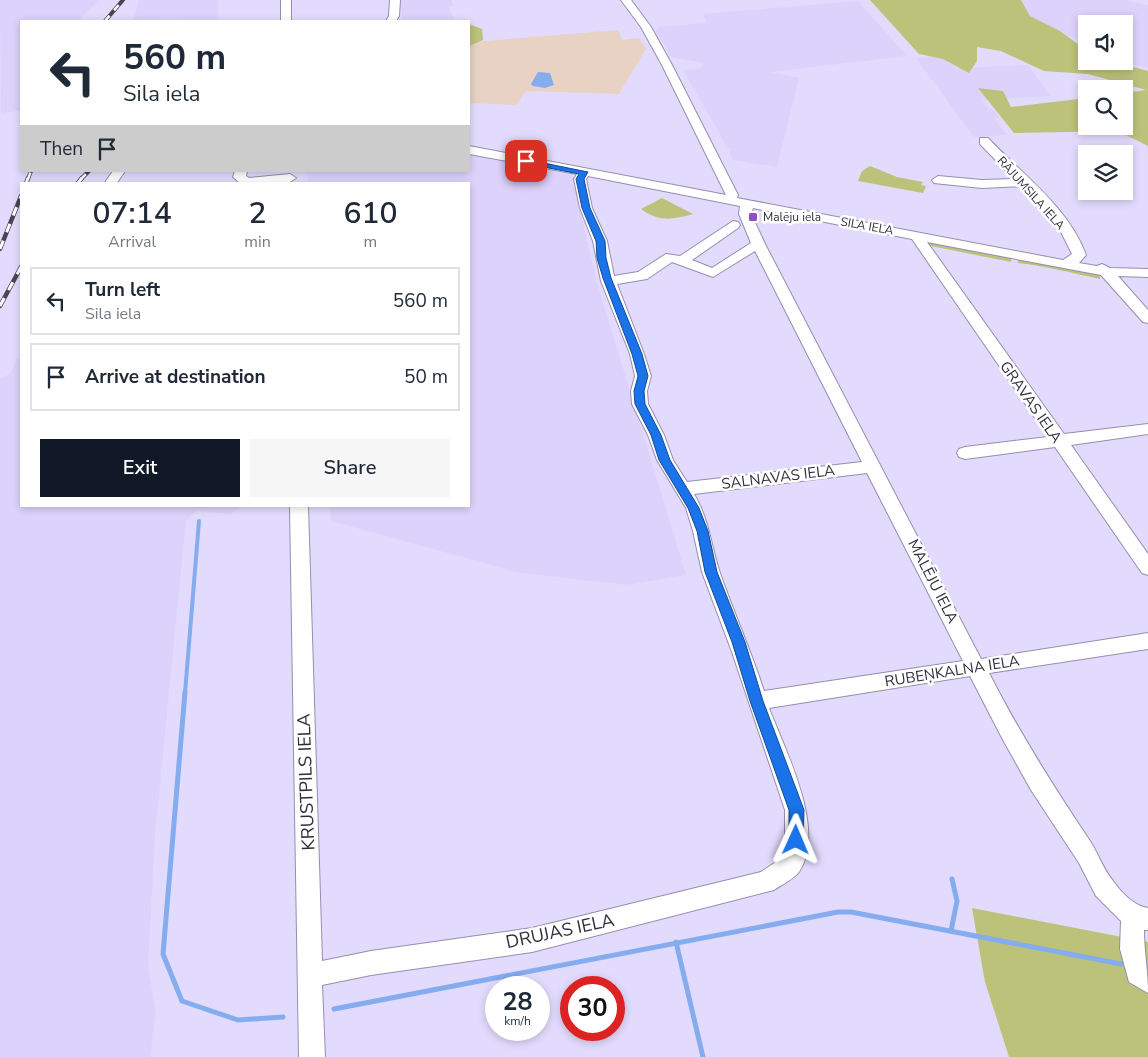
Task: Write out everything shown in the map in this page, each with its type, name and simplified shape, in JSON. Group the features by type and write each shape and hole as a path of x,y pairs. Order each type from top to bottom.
{"street":[{"path":"286,0 286,20"},
{"path":"392,20 394,16 395,0"},
{"path":"626,0 646,27 672,74 732,195 730,201"},
{"name":"RĀJUMSILA IELA","path":"984,141 1023,182 1078,246 1107,272 1148,319"},
{"name":"SILA IELA","path":"470,150 1107,272 1148,272"},
{"path":"241,172 239,177 247,182 290,178"},
{"path":"584,172 580,179 586,208 600,241 608,282 637,354 643,376 639,391 640,404 656,435 664,460 694,508 702,531 711,572 742,652 757,701"},
{"path":"938,180 982,184 1023,182"},
{"name":"MALĒJU IELA","path":"747,204 745,214 759,246 1029,766 1087,856 1104,888 1140,918"},
{"path":"683,260 733,225"},
{"name":"GRAVAS IELA","path":"916,236 1148,568"},
{"path":"608,282 642,276 671,257 713,273 751,247 759,246"},
{"path":"1064,264 1074,260 1079,255 1078,246"},
{"path":"965,452 1148,430"},
{"name":"SALNAVAS IELA","path":"682,489 873,466"},
{"name":"KRUSTPILS IELA","path":"299,507 312,1057"},
{"name":"RUBEŅKALNA IELA","path":"757,701 1148,641"},
{"name":"DRUJAS IELA","path":"310,975 370,963 532,940 766,882 790,866 796,854 796,810 757,701"},
{"path":"1140,918 1132,949 1137,974 1148,981"}],"shaded area":[{"path":"0,0 99,0 78,20 20,20 20,110 1,114"},
{"path":"139,0 218,0 219,20 133,20"},
{"path":"401,0 452,0 453,6 449,7 454,20 402,20"},
{"path":"1021,0 1124,0 1148,5 1148,68 1133,64 1133,15 1078,15 1078,40 1030,16"},
{"path":"858,1 907,56 770,72 799,78 777,167 733,160 730,154 732,149 728,148 683,70 700,69 704,63 671,57 656,31 659,27 707,23 703,14"},
{"path":"618,30 622,40 639,38 646,49 619,94 526,91 516,105 470,103 470,44"},
{"path":"947,56 956,68 1028,65 1050,96 982,100 989,110 992,109 999,117 994,118 1007,135 974,137 916,58"},
{"path":"470,154 572,175 597,283 686,575 627,585 521,573 331,521 330,507 470,507 470,182 308,182 307,172 470,172"},
{"path":"17,359 20,359 20,507 240,507 231,514 197,511 186,520 155,835 148,967 156,1012 150,1057 0,1057 0,378 10,374"}],"green space":[{"path":"870,0 1021,0 1030,16 1060,31 1078,44 1078,70 1133,70 1133,67 1148,71 1148,146 1126,135 1133,135 1133,92 1146,90 1133,86 1133,80 1110,80 1088,74 1044,71 1001,51 977,47 977,61 969,73 943,59 919,54"},
{"path":"470,24 482,29 483,40 470,46"},
{"path":"978,88 1003,91 1011,107 1078,99 1078,132 1014,133"},
{"path":"870,166 897,177 923,182 921,185 926,186 923,193 858,181 862,171"},
{"path":"662,198 693,214 666,219 654,216 641,209"},
{"path":"924,240 1011,257 1011,262 926,245"},
{"path":"1018,258 1100,274 1100,279 1018,263"},
{"path":"972,908 1148,942 1148,1057 1009,1057 985,982"}],"water":[{"path":"538,72 550,73 554,85 545,88 533,86 531,84"}],"waterway":[{"path":"185,693 199,521"},
{"path":"185,692 163,954 182,1001 238,1020 283,1017"},
{"path":"951,931 957,901 952,879"},
{"path":"676,943 838,912 851,912 1121,964"},
{"path":"334,1009 676,943"},
{"path":"676,943 703,1057"}],"railway":[{"path":"106,20 123,0"},
{"path":"28,179 31,172"},
{"path":"82,178 88,172"},
{"path":"27,182 28,178"},
{"path":"79,182 82,178"},
{"path":"0,249 20,199"},
{"path":"0,306 20,269"}],"place":[{"name":"Malēju iela","path":"753,217"}],"route":[{"path":"526,161 584,172 580,179 586,208 594,222 600,241 607,278 622,321 637,354 643,376 639,391 640,404 656,435 664,460 694,508 702,531 711,572 739,642 757,701 796,810 796,840"}]}
